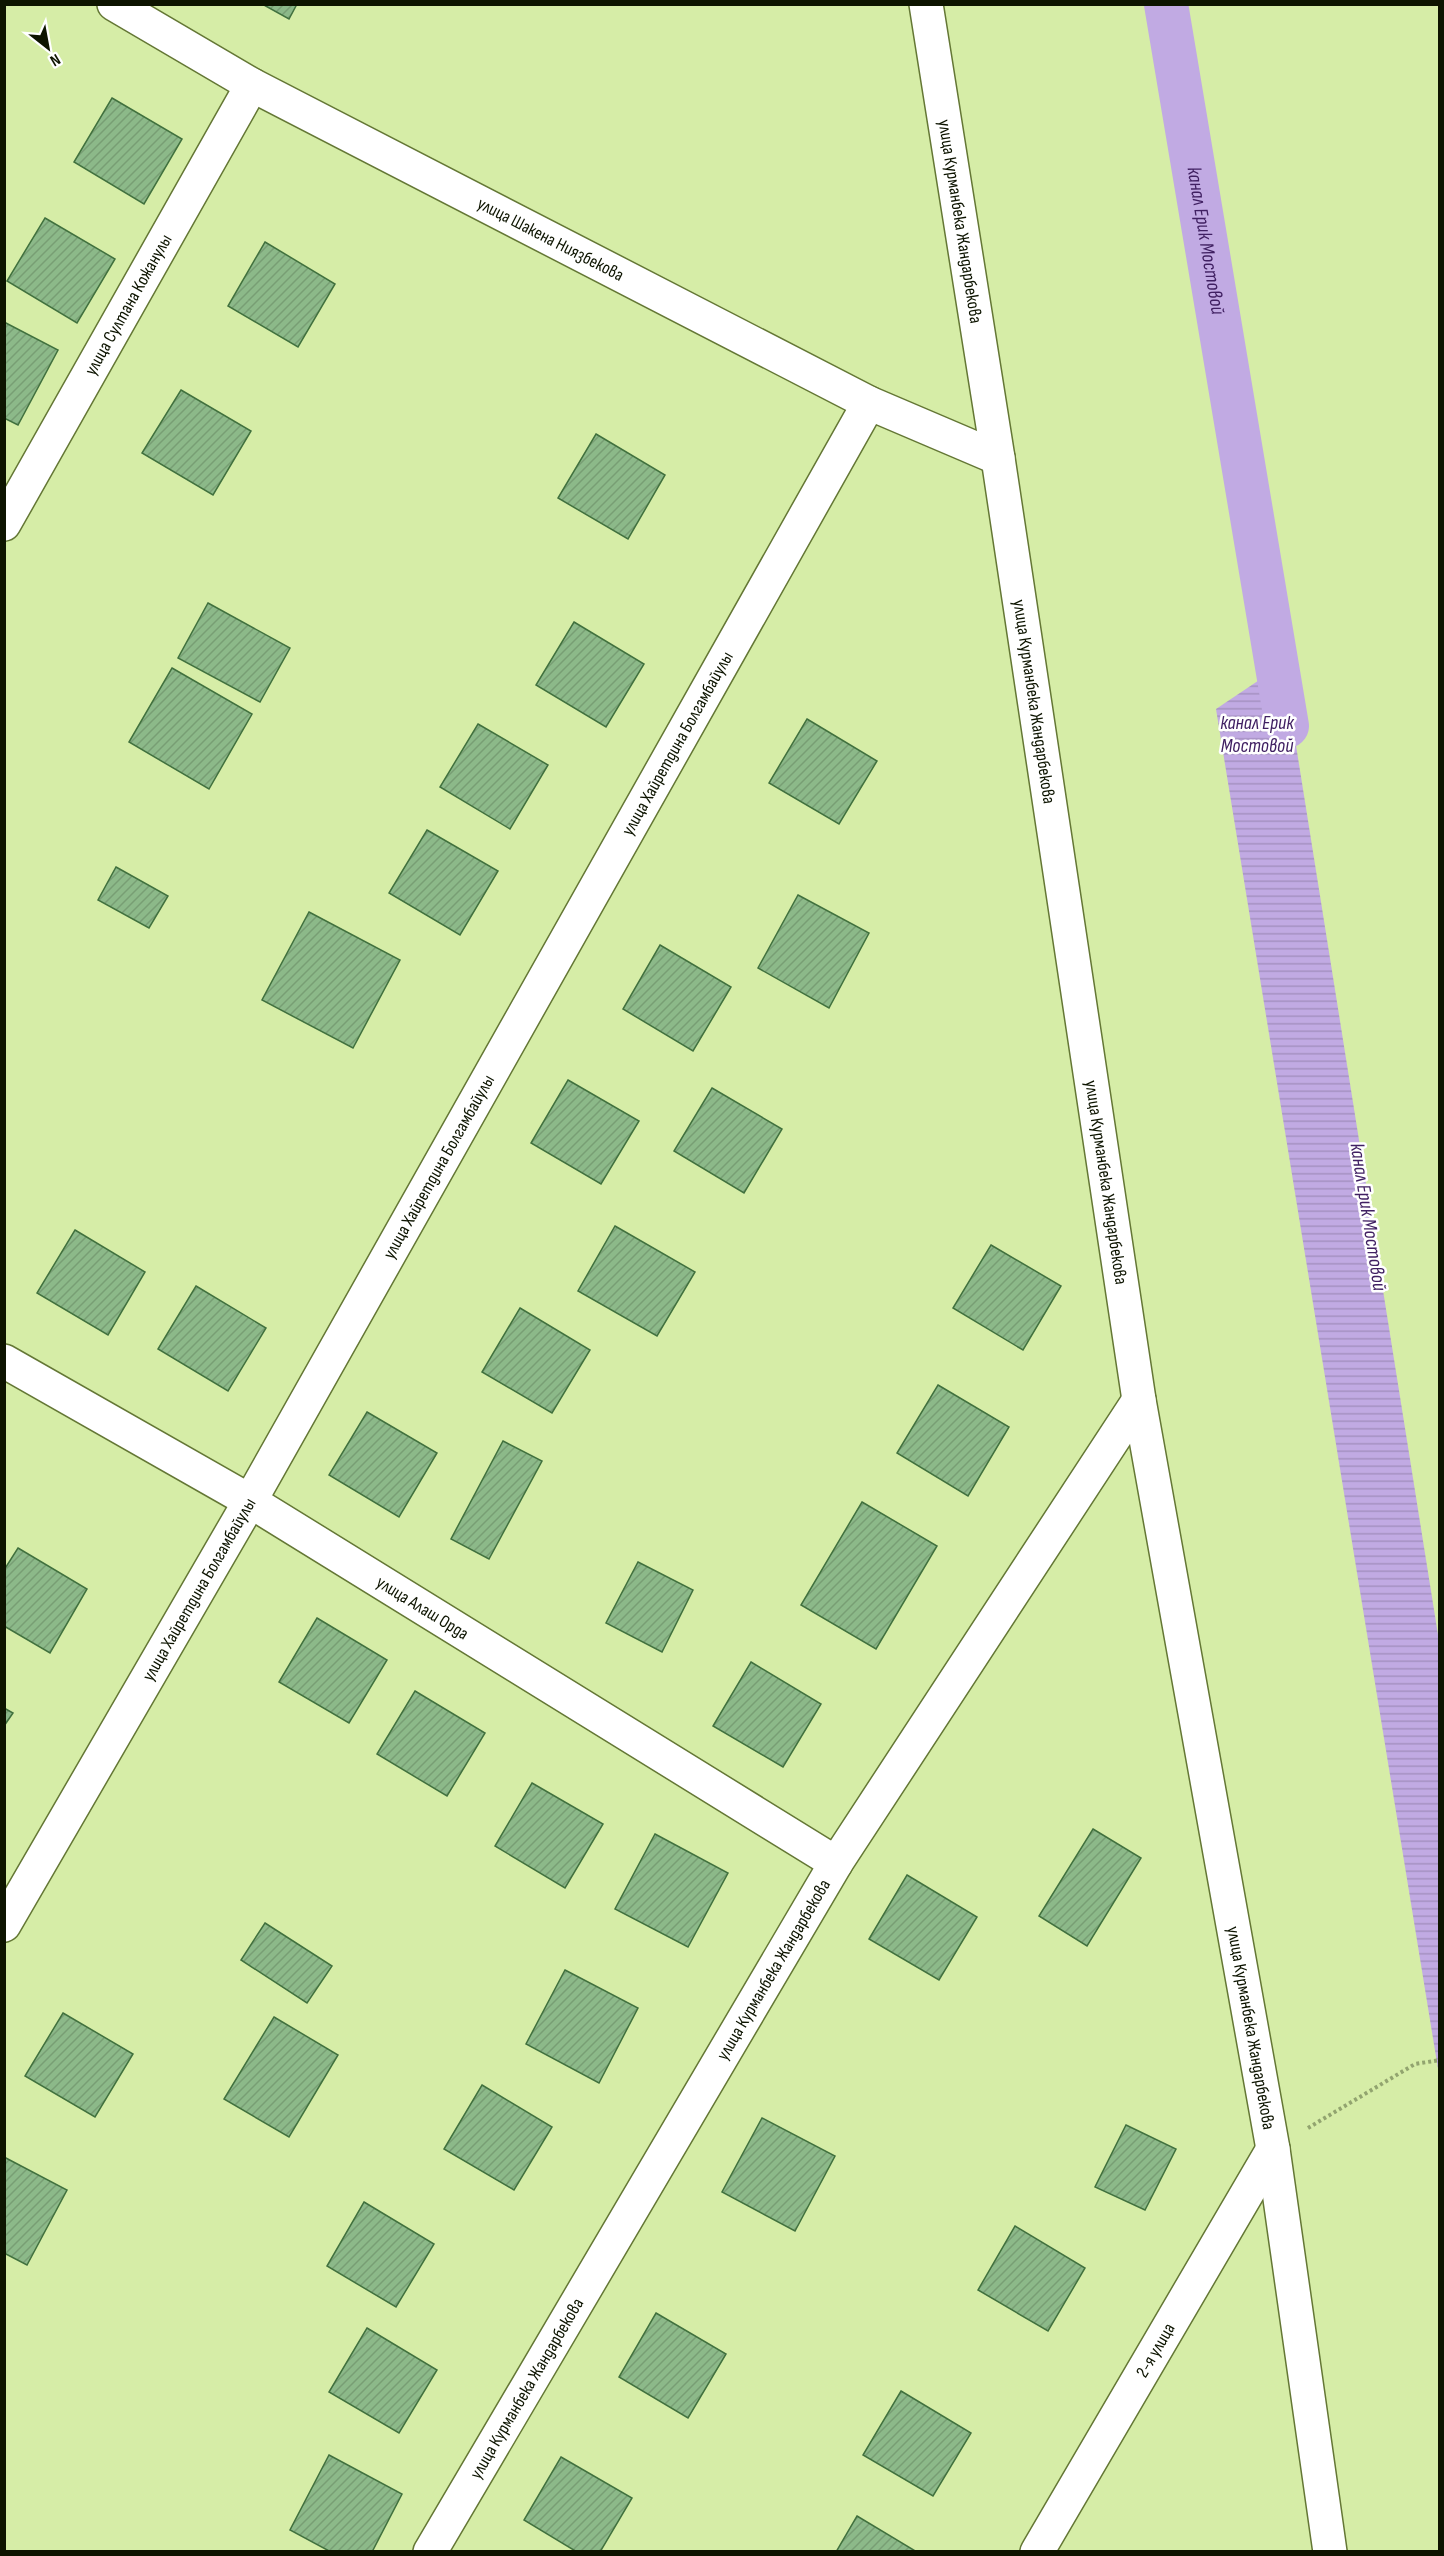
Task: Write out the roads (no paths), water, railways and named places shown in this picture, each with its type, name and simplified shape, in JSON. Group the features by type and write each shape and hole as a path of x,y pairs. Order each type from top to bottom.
{"street":[{"name":"улица Шакена Ниязбекова","path":"114,4 252,85 868,404 998,458"},
{"name":"улица Курманбека Жандарбекова","path":"926,4 998,458 1139,1400 1273,2149 1330,2552"},
{"name":"улица Султана Кожанулы","path":"4,524 252,85"},
{"name":"улица Хайретдина Болгамбайулы","path":"4,1925 250,1501 868,404"},
{"name":"улица Алаш Орда","path":"4,1361 250,1501 836,1863"},
{"name":"улица Курманбека Жандарбекова","path":"430,2552 836,1863 1139,1400"},
{"name":"2-я улица","path":"1037,2552 1273,2149"}],"water":[{"name":"канал Ерик Мостовой","path":"1283,664 1439,1641 1439,2075 1216,709"}],"waterway":[{"name":"канал Ерик Мостовой","path":"1166,4 1287,726"}]}
